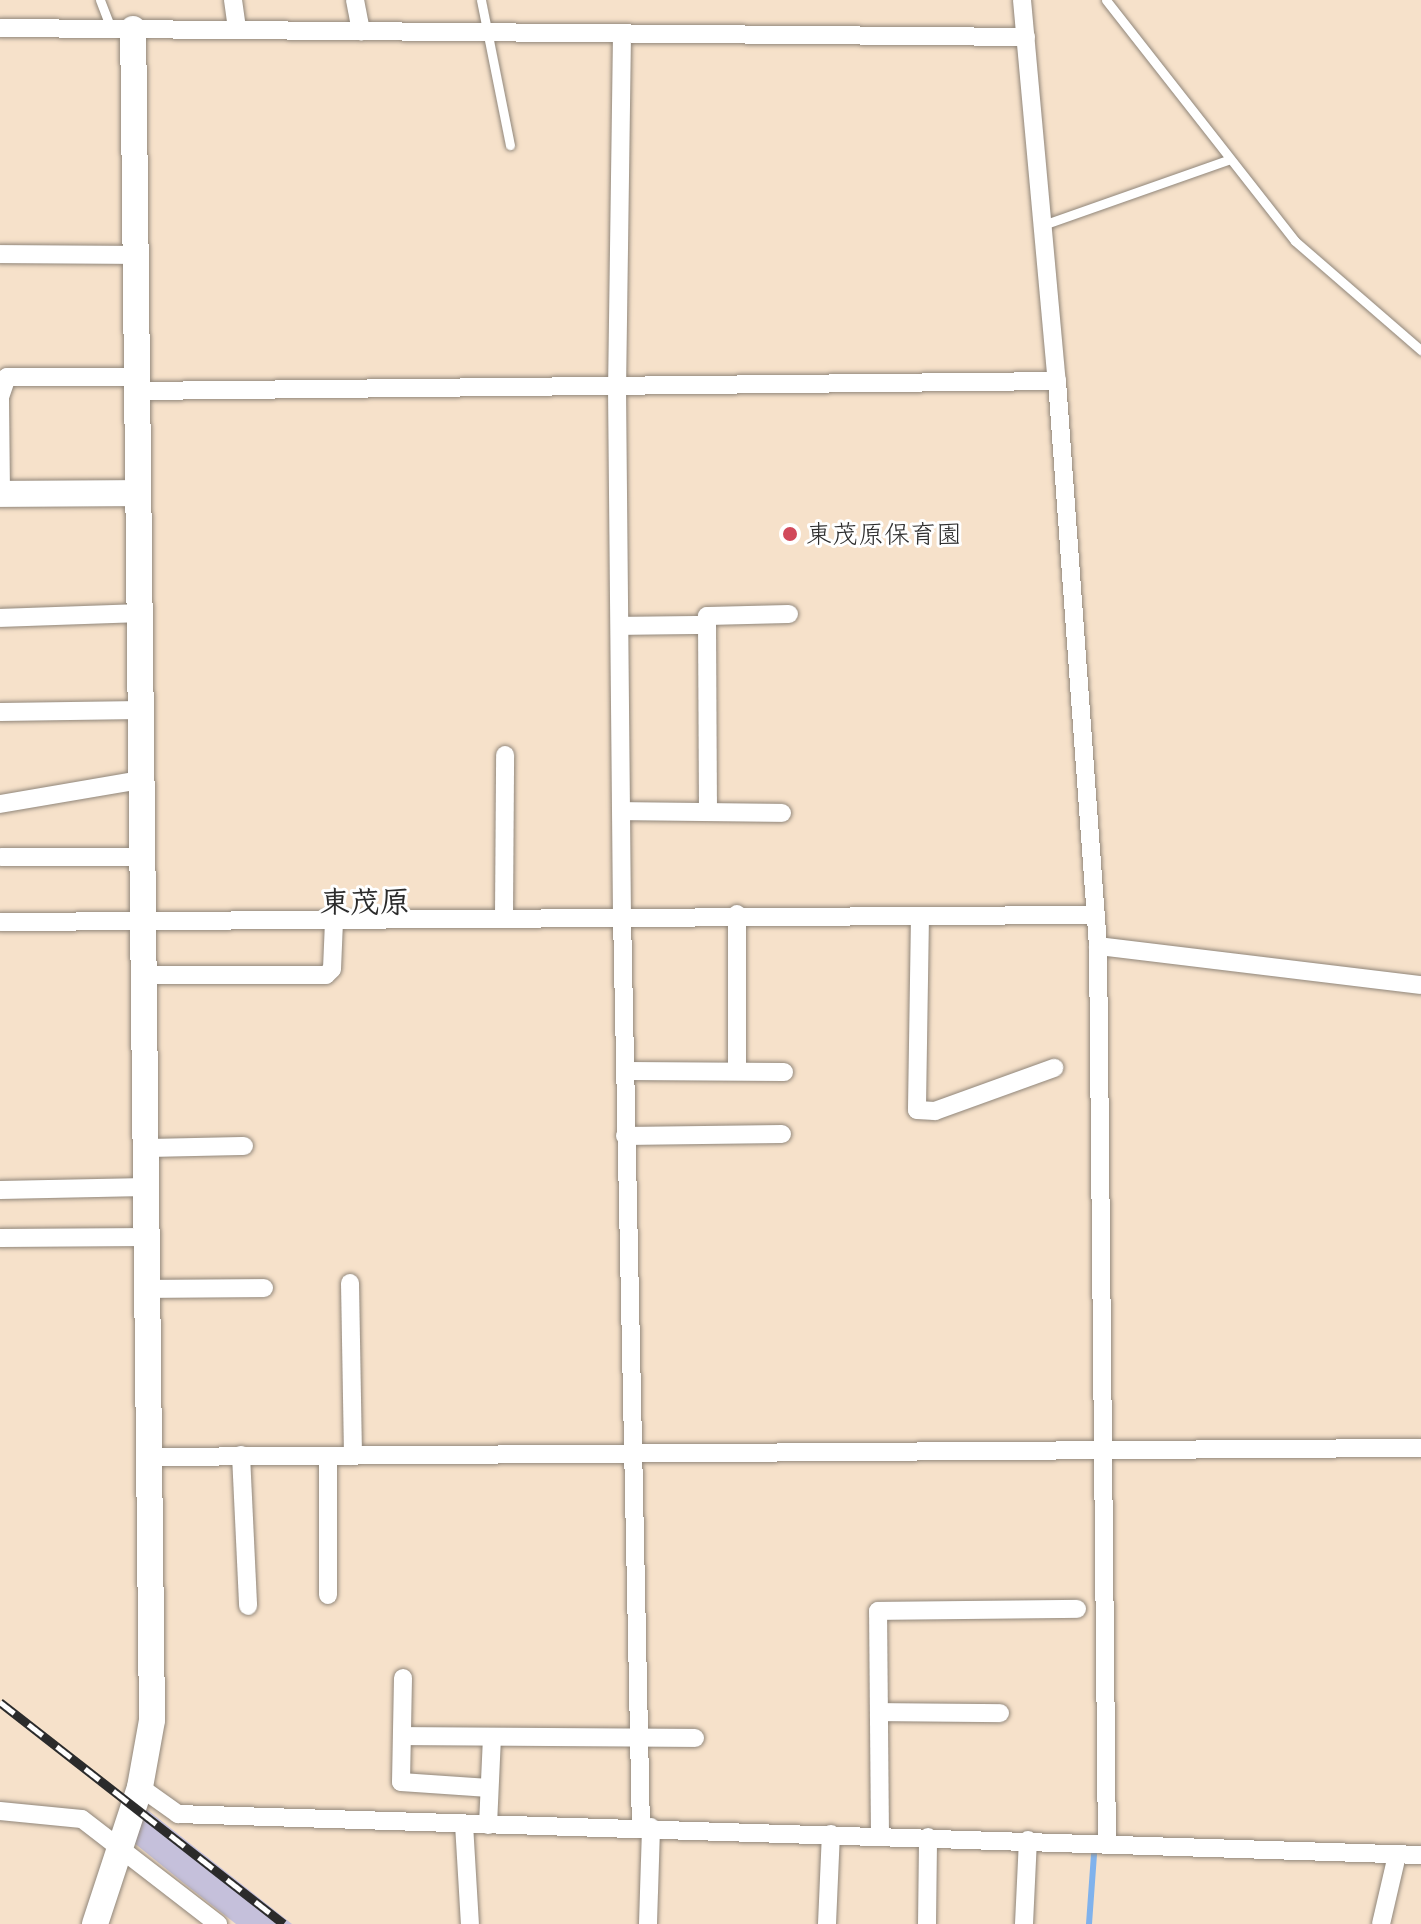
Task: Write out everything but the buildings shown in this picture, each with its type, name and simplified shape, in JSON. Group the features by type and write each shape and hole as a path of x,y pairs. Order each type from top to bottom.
{"street":[{"path":"233,0 237,30"},
{"path":"355,0 361,31"},
{"path":"1022,0 1057,381 1098,946 1107,1843"},
{"path":"0,28 1026,37"},
{"path":"95,1924 140,1787 152,1720 135,255 122,29"},
{"path":"622,34 617,387 622,915 627,1071 625,1136 637,1738 646,1826 648,1924"},
{"path":"0,254 135,255"},
{"path":"138,493 0,494 0,397 7,377 137,384 617,387 1057,381"},
{"path":"0,618 140,613"},
{"path":"708,812 707,616 714,613 789,614"},
{"path":"621,626 707,625"},
{"path":"0,712 141,710"},
{"path":"504,915 505,755"},
{"path":"0,804 141,780"},
{"path":"622,811 782,813"},
{"path":"1,857 142,857"},
{"path":"737,914 737,1070"},
{"path":"0,922 334,921 504,915 1095,915"},
{"path":"920,916 917,1110 935,1111 1054,1068"},
{"path":"144,975 326,975 332,969 334,921"},
{"path":"1098,946 1421,985"},
{"path":"627,1071 784,1072"},
{"path":"625,1136 782,1134"},
{"path":"146,1148 244,1146"},
{"path":"0,1190 146,1187"},
{"path":"0,1238 147,1237"},
{"path":"350,1283 353,1456"},
{"path":"147,1289 264,1288"},
{"path":"149,1457 1103,1453 1421,1448"},
{"path":"241,1455 248,1606"},
{"path":"328,1456 328,1595"},
{"path":"880,1836 878,1611 1077,1609"},
{"path":"403,1678 401,1782 489,1788"},
{"path":"879,1712 1000,1713"},
{"path":"402,1736 695,1738"},
{"path":"488,1825 492,1737"},
{"path":"140,1787 178,1814 488,1825 646,1826 1421,1855"},
{"path":"0,1811 82,1819 120,1845 218,1924"},
{"path":"464,1824 470,1924"},
{"path":"827,1924 831,1834"},
{"path":"927,1924 928,1837"},
{"path":"1024,1924 1028,1840"},
{"path":"1381,1924 1397,1855"}],"lane":[{"path":"100,0 122,29"},
{"path":"481,0 490,32 510,145"},
{"path":"1106,0 1295,241 1421,350"},
{"path":"1043,225 1230,159"}],"shaded area":[{"path":"145,1808 292,1924 236,1924 186,1885 133,1842"}],"waterway":[{"path":"1089,1924 1094,1854"}],"railway":[{"path":"0,1702 284,1924"}],"place":[{"name":"東茂原保育園","path":"790,534"}],"district":[{"name":"東茂原","path":"365,900"}]}
